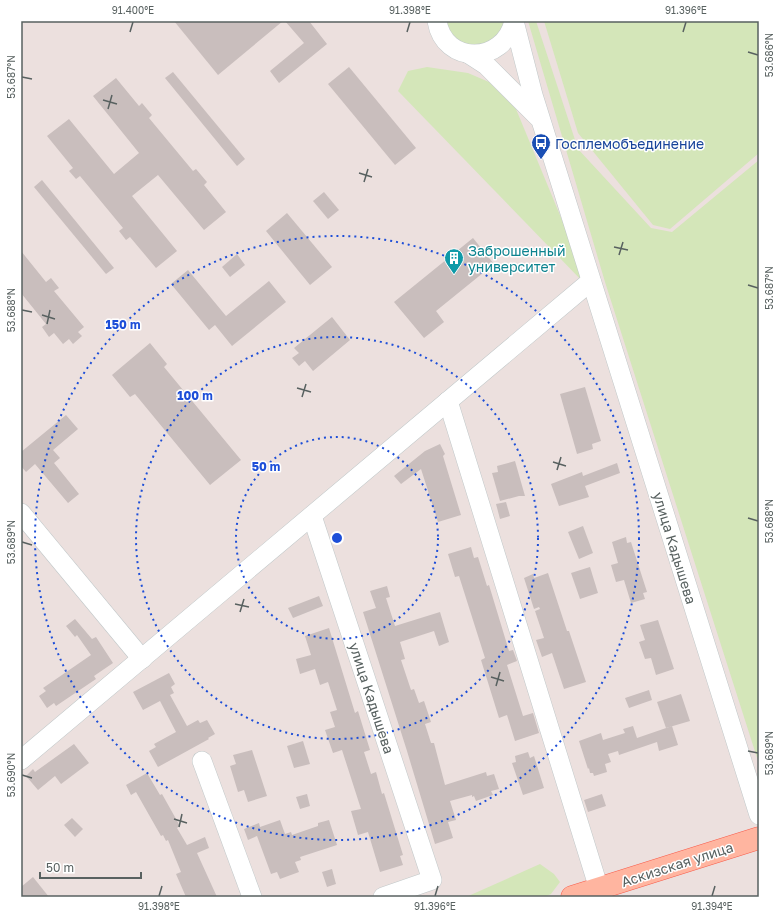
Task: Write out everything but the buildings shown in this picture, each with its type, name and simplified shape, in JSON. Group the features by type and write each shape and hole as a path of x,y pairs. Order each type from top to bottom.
{"main road":[{"name":"Аскизская улица","path":"572,897 759,838"}],"street":[{"path":"437,21 441,34 448,43 486,65 541,120"},
{"path":"469,54 487,53 499,47 507,38 514,21"},
{"name":"улица Кадышева","path":"514,21 533,95 759,815"},
{"path":"21,760 591,281"},
{"path":"448,401 599,888"},
{"path":"21,513 142,659"},
{"name":"улица Кадышева","path":"312,516 432,880 383,897"},
{"path":"202,761 252,897"}],"green space":[{"path":"445,21 504,21 500,32 490,42 471,45 459,42 454,38"},
{"path":"528,21 536,21 578,149 651,228 672,232 759,160 759,764 605,282"},
{"path":"544,21 759,21 759,153 670,229 653,225 578,133"},
{"path":"427,67 468,73 489,82 516,109 584,273 585,284 398,91 408,71"},
{"path":"540,864 554,874 560,882 551,894 544,897 466,897"}],"place":[{"name":"Госплемобъединение","path":"541,160"},
{"name":"Заброшенный университет","path":"454,275"}]}
